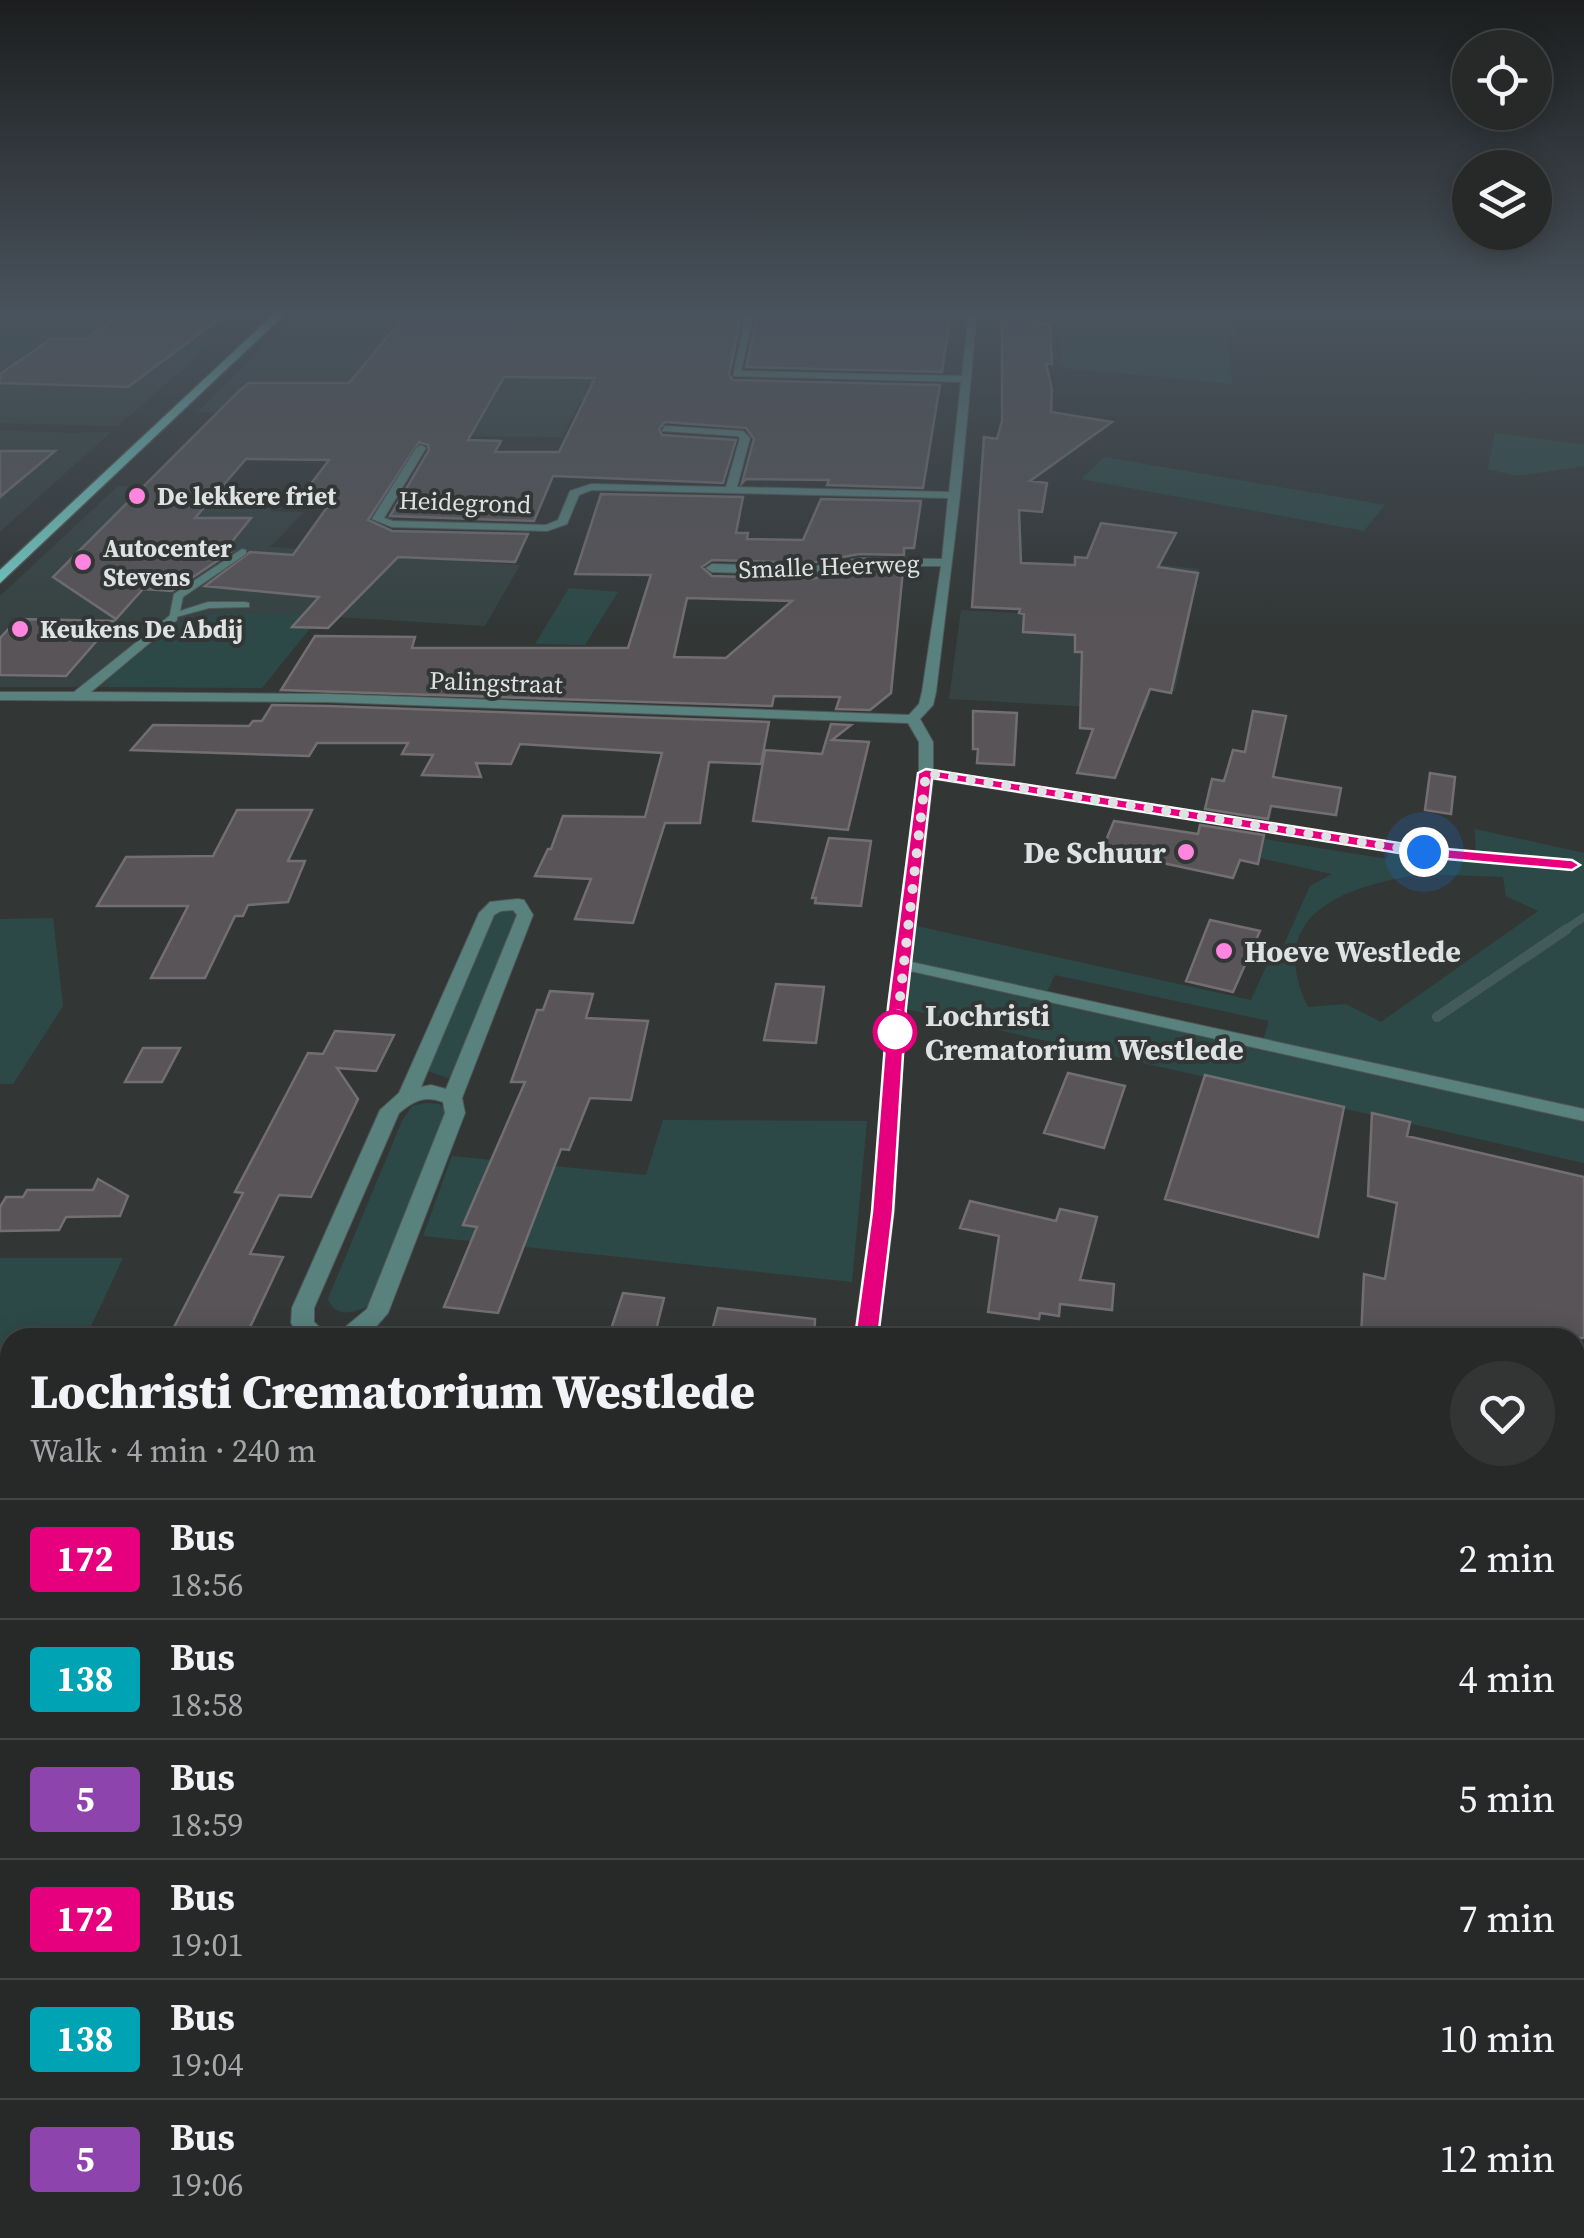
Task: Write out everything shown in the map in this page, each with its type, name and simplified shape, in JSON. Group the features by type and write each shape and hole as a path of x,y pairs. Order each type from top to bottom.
{"main road":[{"path":"0,558 153,417"},
{"path":"0,578 170,417"}],"street":[{"name":"Smalle Heerweg","path":"913,718 926,705 964,417"},
{"path":"665,429 725,430 749,436 731,488"},
{"name":"Heidegrond","path":"421,448 378,519 392,524 547,528 563,522 574,492 591,487 955,495"},
{"name":"Smalle Heerweg","path":"712,568 811,571 860,562 947,563"},
{"path":"78,696 174,618"},
{"name":"Palingstraat","path":"0,696 328,698 913,718"},
{"path":"867,1328 883,1212 902,965 926,773 926,742 913,718"},
{"path":"926,773 1424,852 1572,865"},
{"path":"304,1328 300,1318 303,1308 390,1110 406,1096 486,913 496,906 518,904 525,915 452,1098 456,1114 376,1313 362,1328"},
{"path":"406,1096 432,1091 452,1098"}],"lane":[{"path":"174,618 178,596 242,552"},
{"path":"174,618 208,605 246,605"},
{"path":"902,965 1584,1115"}],"shaded area":[{"path":"0,417 128,417 118,426 0,423"},
{"path":"287,417 572,417 563,437 285,434"},
{"path":"0,430 70,433 111,432 0,532"},
{"path":"1495,433 1584,445 1584,466 1517,476 1488,469"},
{"path":"1104,457 1385,505 1364,531 1081,479"},
{"path":"118,486 287,491 270,511 304,512 270,547 520,565 485,626 320,616 108,680 109,687 0,687 0,596"},
{"path":"1074,555 1199,569 1175,691 1151,690 1146,710 949,699 961,610 1072,616"},
{"path":"569,588 618,592 585,645 535,644"},
{"path":"218,613 320,616 262,688 109,687 107,680 181,621"},
{"path":"1475,829 1584,853 1584,1163 897,1007 907,924 1251,1000 1271,956 1278,958 1310,886 1332,874 1260,858 1264,839 1387,859 1390,846 1426,857 1476,863","holes":["1424,874 1503,877 1506,896 1538,911 1381,1022 1346,1004 1308,1007 1297,975 1296,948 1304,927 1320,909 1341,896 1367,886","1055,975 1269,1021 1262,1044 1045,996"]},
{"path":"508,906 521,913 458,1072 448,1078 428,1071 490,918"},
{"path":"53,918 63,1006 13,1084 0,1084 0,919"},
{"path":"440,1104 449,1114 371,1305 353,1312 336,1310 328,1299 402,1121 412,1106"},
{"path":"663,1120 867,1121 852,1282 423,1236 452,1156 646,1175"},
{"path":"0,1258 123,1258 90,1328 0,1328"}],"building":[{"path":"213,417 481,417 468,440 501,441 495,452 559,452 576,417 935,417 923,488 827,485 829,480 746,479 742,483 754,439 746,428 665,422 659,429 662,435 736,440 723,483 553,476 534,521 390,516 429,450 428,445 419,442 368,520 392,531 528,534 515,562 398,557 328,628 292,627 319,597 205,586 250,552 293,555 333,499 300,498 329,460 246,459 195,518 251,518 225,550 232,551 172,591 143,589 116,619 53,577"},
{"path":"1002,417 1084,417 1112,422 1030,481 1047,483 1042,512 1019,510 1021,563 1075,565 1075,557 1087,558 1101,523 1176,533 1158,567 1198,573 1171,693 1150,689 1115,778 1077,773 1093,729 1080,728 1082,652 1075,652 1075,635 1023,632 1024,614 1019,613 1020,609 972,607 984,437 997,439"},
{"path":"0,451 55,451 0,497"},
{"path":"601,494 743,497 736,533 748,533 747,539 803,540 821,499 921,501 914,548 904,548 904,555 859,554 811,563 712,560 702,567 712,576 811,579 860,570 903,570 891,693 870,710 836,709 840,697 774,696 772,706 281,690 315,636 415,637 412,648 628,648 651,575 575,574","holes":["687,598 792,601 726,658 674,657"]},
{"path":"18,619 114,621 66,676 0,675 0,638"},
{"path":"272,705 769,722 761,764 709,762 700,823 665,823 633,923 575,919 591,879 535,876 551,849 563,816 645,817 662,753 520,744 511,764 476,763 481,777 422,775 433,755 402,754 408,743 317,743 309,756 131,750 153,725 249,726 253,721 262,721"},
{"path":"973,711 1017,713 1014,765 977,763"},
{"path":"1253,711 1286,716 1273,777 1341,788 1336,815 1271,806 1268,819 1205,809 1212,779 1224,781 1233,750 1245,752"},
{"path":"831,724 851,725 832,740 869,742 848,830 753,821 765,750 822,754"},
{"path":"1430,773 1455,777 1451,814 1425,810"},
{"path":"237,810 312,810 288,861 305,861 288,902 248,905 243,916 235,916 205,978 151,978 188,906 97,906 126,857 213,856"},
{"name":"De Schuur","path":"1114,821 1198,834 1200,825 1264,835 1258,864 1240,860 1233,878 1102,850"},
{"path":"829,838 871,841 861,906 815,903 816,898 812,898"},
{"name":"Hoeve Westlede","path":"1210,920 1260,931 1233,992 1186,981"},
{"path":"776,984 824,987 816,1043 764,1040"},
{"path":"550,991 593,994 586,1018 648,1021 631,1100 590,1098 569,1150 561,1149 498,1313 444,1307 477,1227 463,1225 525,1082 511,1082 537,1010 543,1010"},
{"path":"335,1031 394,1035 376,1071 337,1068 358,1099 311,1197 279,1195 250,1254 283,1257 250,1328 174,1328 243,1193 235,1192 308,1053 323,1054"},
{"path":"143,1048 180,1048 162,1082 125,1082"},
{"path":"1068,1073 1125,1086 1104,1148 1044,1133"},
{"path":"1205,1075 1344,1107 1318,1237 1165,1199"},
{"path":"1372,1113 1410,1122 1407,1136 1584,1177 1584,1328 1361,1328 1364,1274 1385,1279 1397,1203 1368,1196"},
{"path":"98,1179 128,1196 120,1216 66,1217 59,1230 0,1231 0,1207 6,1197 23,1197 27,1190 93,1190"},
{"path":"970,1201 1056,1221 1060,1209 1097,1217 1080,1280 1114,1284 1112,1310 1060,1304 1059,1316 1040,1313 1039,1319 988,1312 999,1236 960,1228"},
{"path":"623,1293 664,1298 656,1328 611,1328"},
{"path":"718,1308 815,1319 815,1328 713,1328"}],"waterway":[{"path":"1563,931 1584,917"},
{"path":"1437,1017 1567,929"}],"bus line":[{"name":"172","path":"867,1328 883,1212 897,1007 926,773 1424,852 1572,865"}],"place":[{"name":"De lekkere friet","path":"137,496"},
{"name":"Autocenter Stevens","path":"83,562"},
{"name":"Keukens De Abdij","path":"20,629"},
{"name":"De Schuur","path":"1186,852"},
{"name":"Hoeve Westlede","path":"1224,951"},
{"name":"Lochristi Crematorium Westlede","path":"895,1032"}],"route":[{"path":"895,1032 895,1041 926,773 1424,852"}]}
